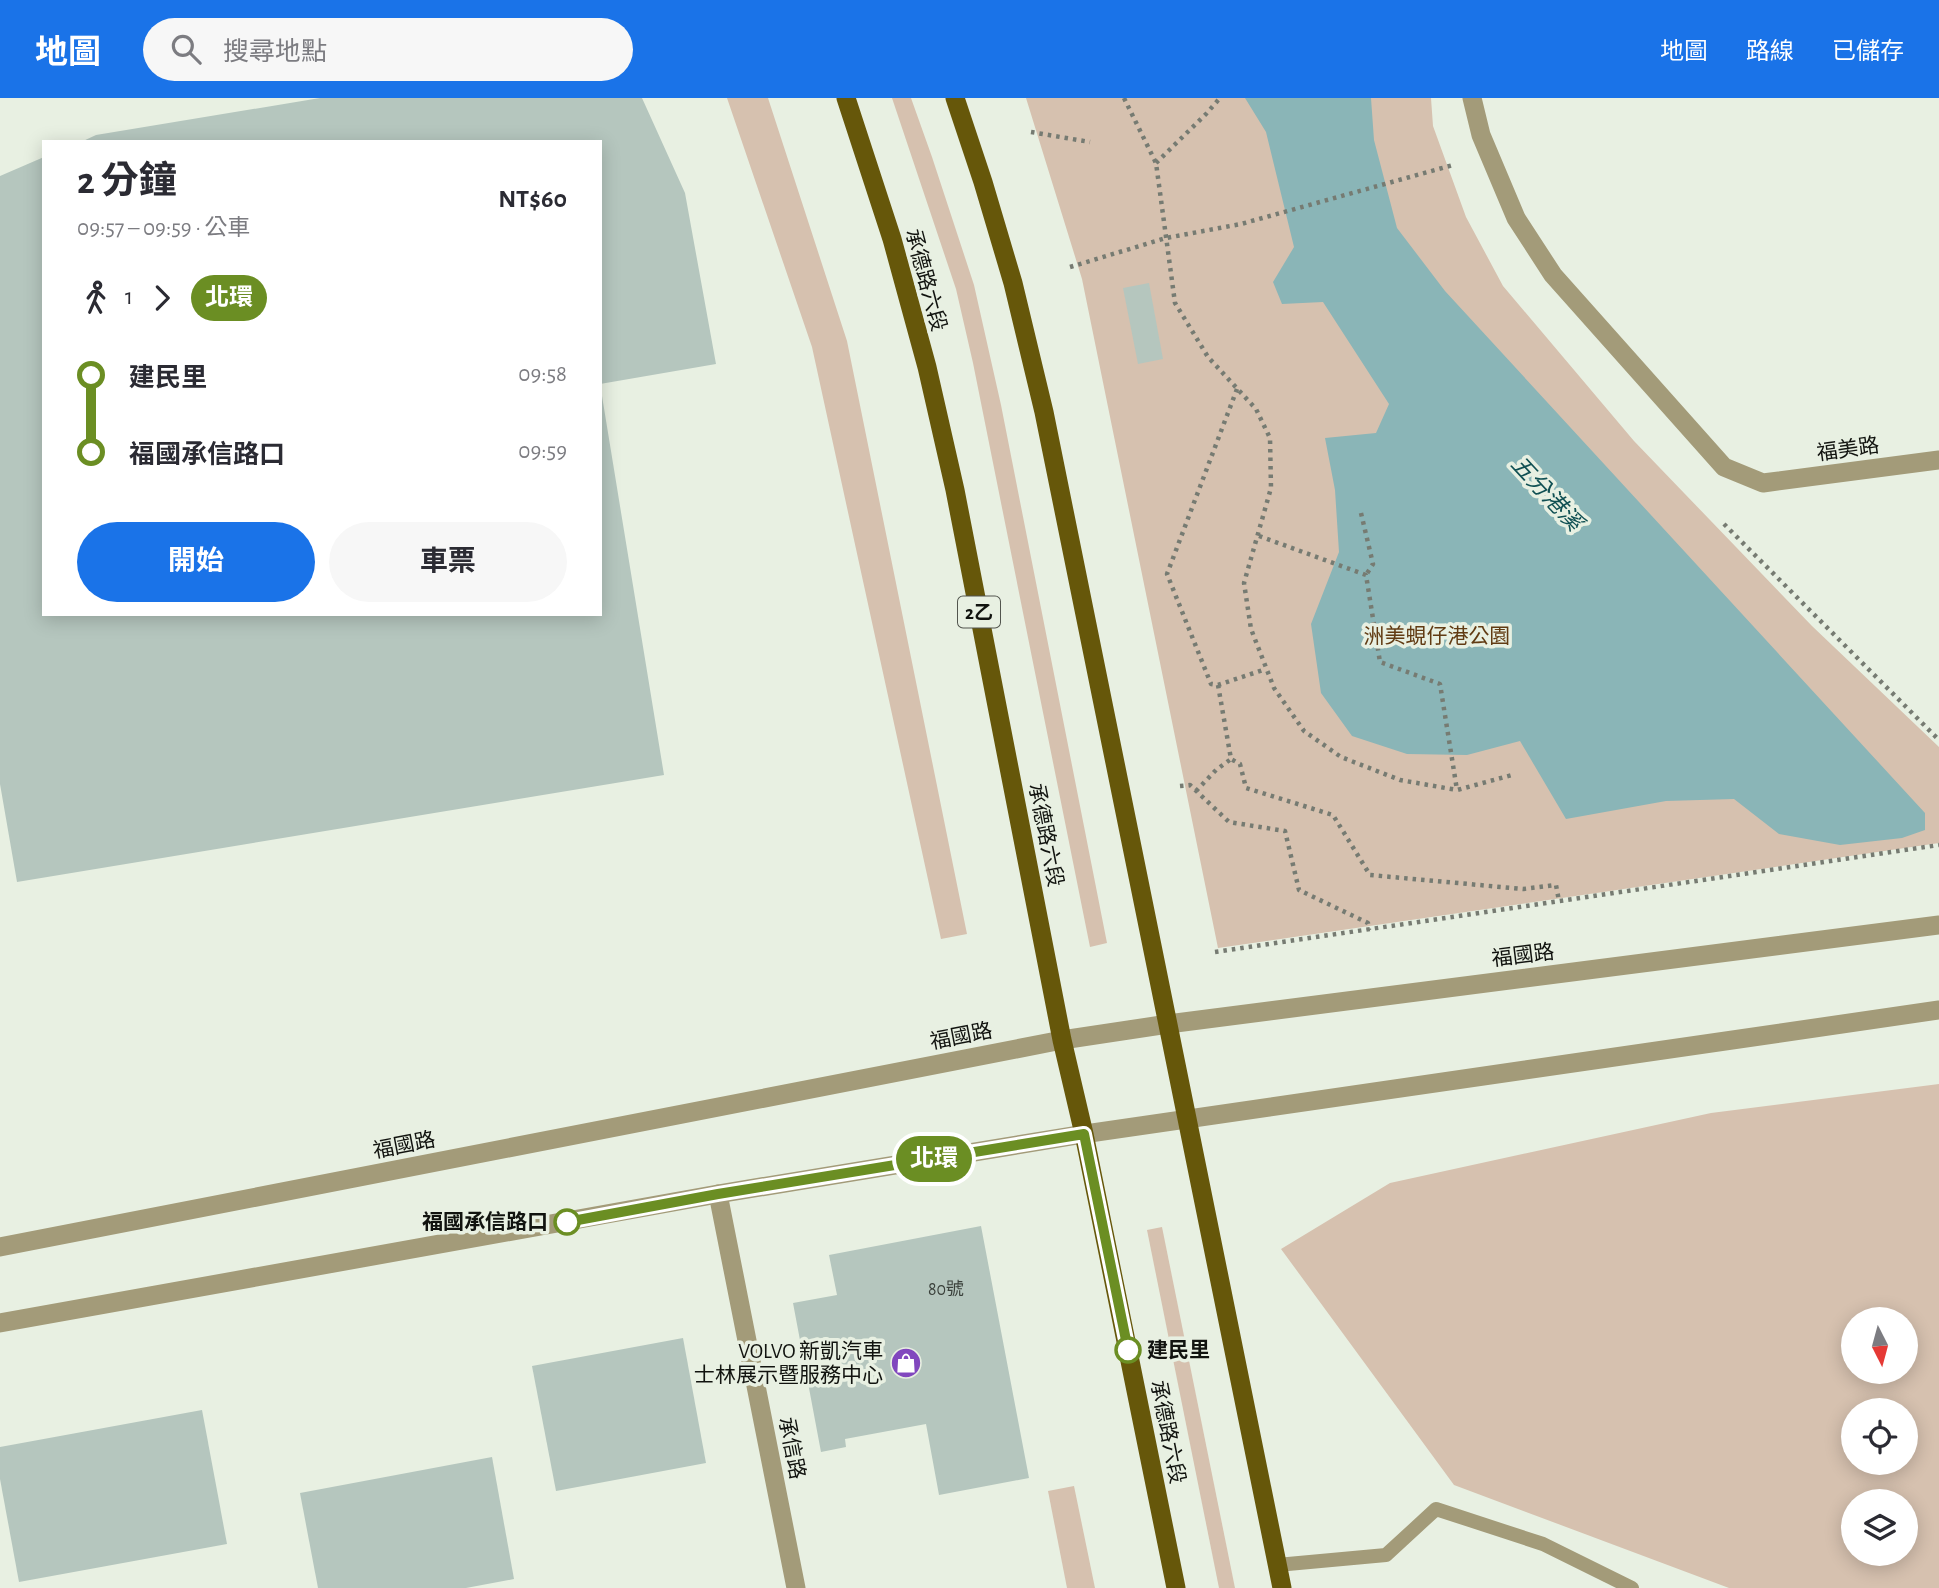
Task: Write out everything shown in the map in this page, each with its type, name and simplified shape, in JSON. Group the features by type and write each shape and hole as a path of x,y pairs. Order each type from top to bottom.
{"main road":[{"name":"承德路六段","path":"846,98 892,239 947,453 1062,1040 1084,1134 1176,1588"},
{"path":"955,98 1013,283 1044,412 1282,1588"}],"street":[{"name":"福美路","path":"1472,98 1481,135 1516,218 1553,275 1724,467 1763,484 1939,460"},
{"name":"福國路","path":"0,1247 1062,1040 1939,925"},
{"path":"0,1323 718,1194 1084,1134 1939,1010"},
{"name":"承信路","path":"718,1194 796,1588"}],"lane":[{"path":"1277,1564 1386,1555 1436,1509 1543,1544 1632,1588"}],"path":[{"path":"1124,98 1156,163 1175,303 1208,357 1256,409 1270,438 1271,488 1244,583 1251,629 1274,688 1304,731 1341,757 1400,780 1457,790 1512,775"},
{"path":"1156,163 1220,98"},
{"path":"1031,132 1090,142"},
{"path":"1070,267 1166,238 1241,224 1453,165"},
{"path":"1237,389 1167,574 1210,684 1218,685 1266,669"},
{"path":"1361,513 1373,564 1366,575 1380,662 1440,684 1457,790"},
{"path":"1724,524 1939,740"},
{"path":"1259,536 1366,575"},
{"path":"1218,685 1231,759"},
{"path":"1196,791 1231,759"},
{"path":"1231,759 1240,764 1246,788 1333,815 1370,875 1523,889 1556,885 1559,902"},
{"path":"1180,786 1190,785 1229,822 1285,831 1299,890 1368,923 1369,930"},
{"path":"1215,952 1939,845"}],"green space":[{"path":"727,98 768,98 847,341 967,934 941,939 812,347"},
{"path":"892,98 911,98 974,285 1001,405 1107,943 1090,947 956,289"},
{"name":"洲美蜆仔港公園","path":"1026,98 1431,98 1433,126 1466,217 1503,286 1634,441 1812,626 1939,747 1939,843 1218,948 1082,279"},
{"path":"1939,1084 1939,1588 1729,1588 1454,1485 1281,1249 1390,1183 1711,1113"},
{"path":"1162,1227 1235,1588 1219,1588 1147,1230"},
{"path":"1074,1486 1095,1588 1067,1588 1048,1491"}],"water":[{"name":"五分港溪","path":"1245,98 1371,98 1374,140 1397,228 1445,291 1925,813 1925,830 1902,838 1840,845 1779,834 1734,799 1666,801 1566,819 1520,741 1467,755 1407,754 1352,736 1321,693 1311,624 1339,552 1335,490 1325,438 1376,433 1389,404 1323,302 1282,304 1273,282 1294,247 1266,132"}],"building":[{"path":"320,98 642,98 685,193 716,364 602,384 602,140 85,140 96,135"},
{"path":"42,158 42,616 602,616 602,396 664,775 17,882 0,784 0,176"},
{"path":"1149,283 1163,359 1138,364 1123,288"},
{"name":"VOLVO 新凱汽車 士林展示暨服務中心","path":"981,1226 1029,1478 939,1495 926,1424 845,1439 846,1447 821,1452 793,1303 837,1295 829,1255"},
{"path":"683,1338 706,1463 556,1491 532,1366"},
{"path":"202,1410 227,1544 19,1582 0,1479 0,1447"},
{"path":"492,1457 514,1579 466,1588 318,1588 300,1493"}],"bus line":[{"name":"北環","path":"567,1222 718,1194 1084,1134 1128,1350"}],"place":[{"name":"福國承信路口","path":"567,1222"},
{"name":"建民里","path":"1128,1350"},
{"name":"VOLVO 新凱汽車 士林展示暨服務中心","path":"906,1363"}]}
